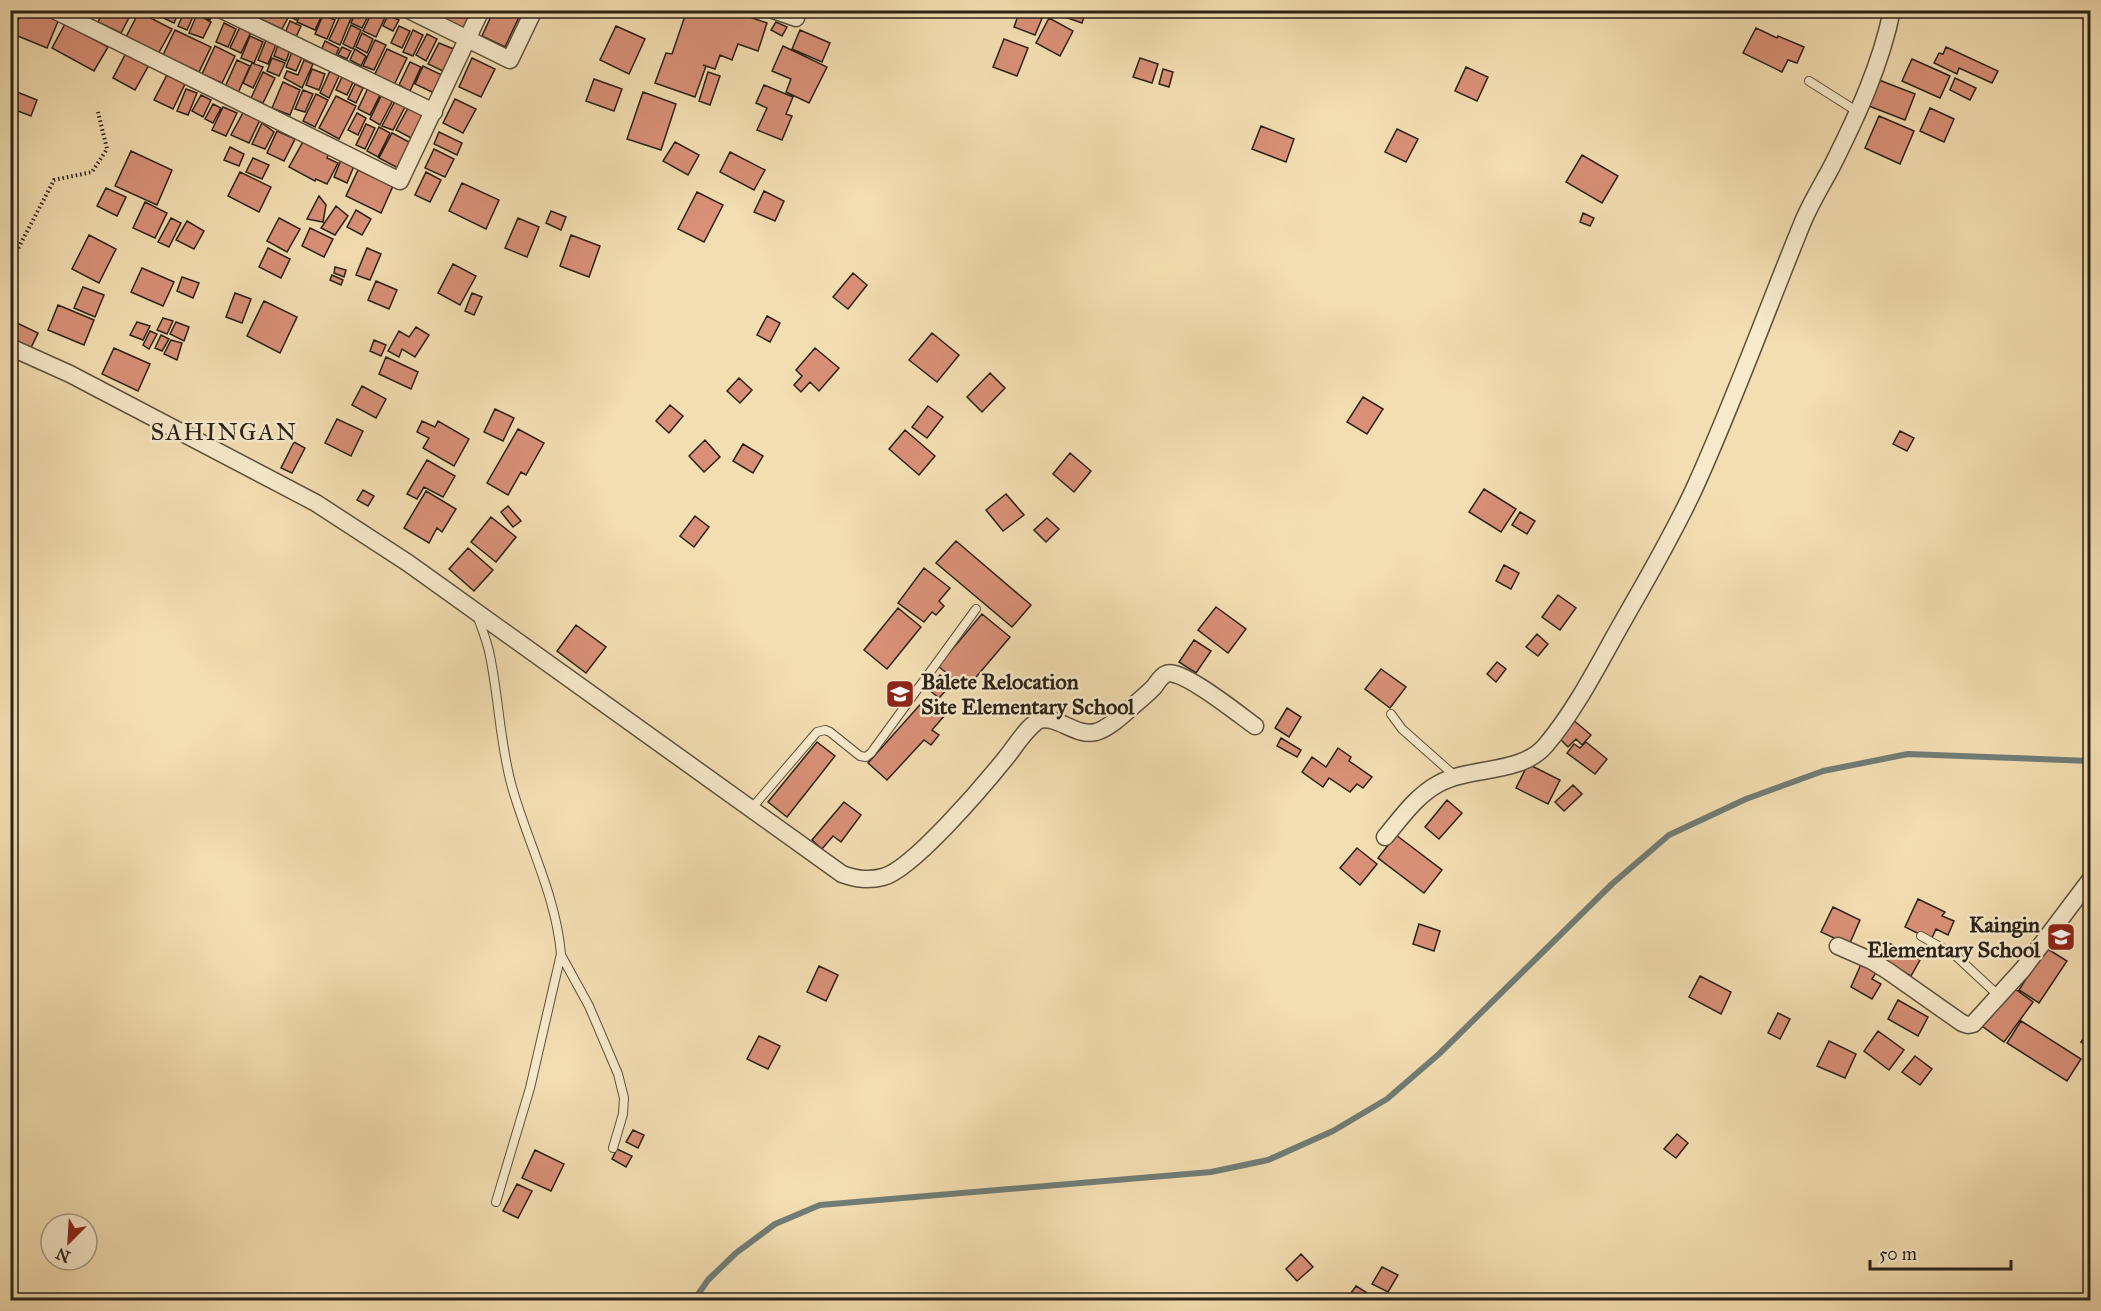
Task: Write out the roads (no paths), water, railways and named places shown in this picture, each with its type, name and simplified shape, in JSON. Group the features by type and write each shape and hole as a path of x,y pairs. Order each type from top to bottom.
{"street":[{"path":"54,10 400,181 481,10"},
{"path":"222,10 434,112"},
{"path":"409,10 510,60 534,10"},
{"path":"773,10 796,18"},
{"path":"1385,837 1411,805 1426,791 1455,777 1491,770 1534,757 1545,746 1573,707 1653,567 1694,489 1739,385 1803,221 1858,112 1879,61 1893,10"},
{"path":"10,347 70,374 316,503 408,563 842,874 860,880 883,877 898,871 918,854 992,775 1034,723 1039,720 1052,720 1083,732 1093,733 1101,730 1137,702 1165,674 1171,672 1186,677 1254,726"},
{"path":"1838,946 1872,961 1968,1025 1973,1024 2023,969 2091,880"}],"lane":[{"path":"1809,81 1858,112"},
{"path":"751,810 817,732 825,730 830,732 860,756 871,753 976,609"},
{"path":"477,613 490,655 512,786 540,867 560,939 561,954 530,1088 496,1202"},
{"path":"1391,714 1402,729 1455,777"},
{"path":"1921,936 1956,956 1999,996"},
{"path":"561,954 589,1006 618,1074 624,1098 623,1114 613,1148"}],"waterway":[{"path":"694,1300 708,1280 736,1253 775,1224 820,1205 1211,1172 1268,1160 1333,1131 1387,1099 1439,1054 1612,884 1669,835 1746,799 1823,771 1908,754 2090,761"}],"place":[{"name":"Balete Relocation Site Elementary School","path":"900,694"},
{"name":"Kaingin Elementary School","path":"2061,937"}],"district":[{"name":"SAHINGAN","path":"224,432"}]}
